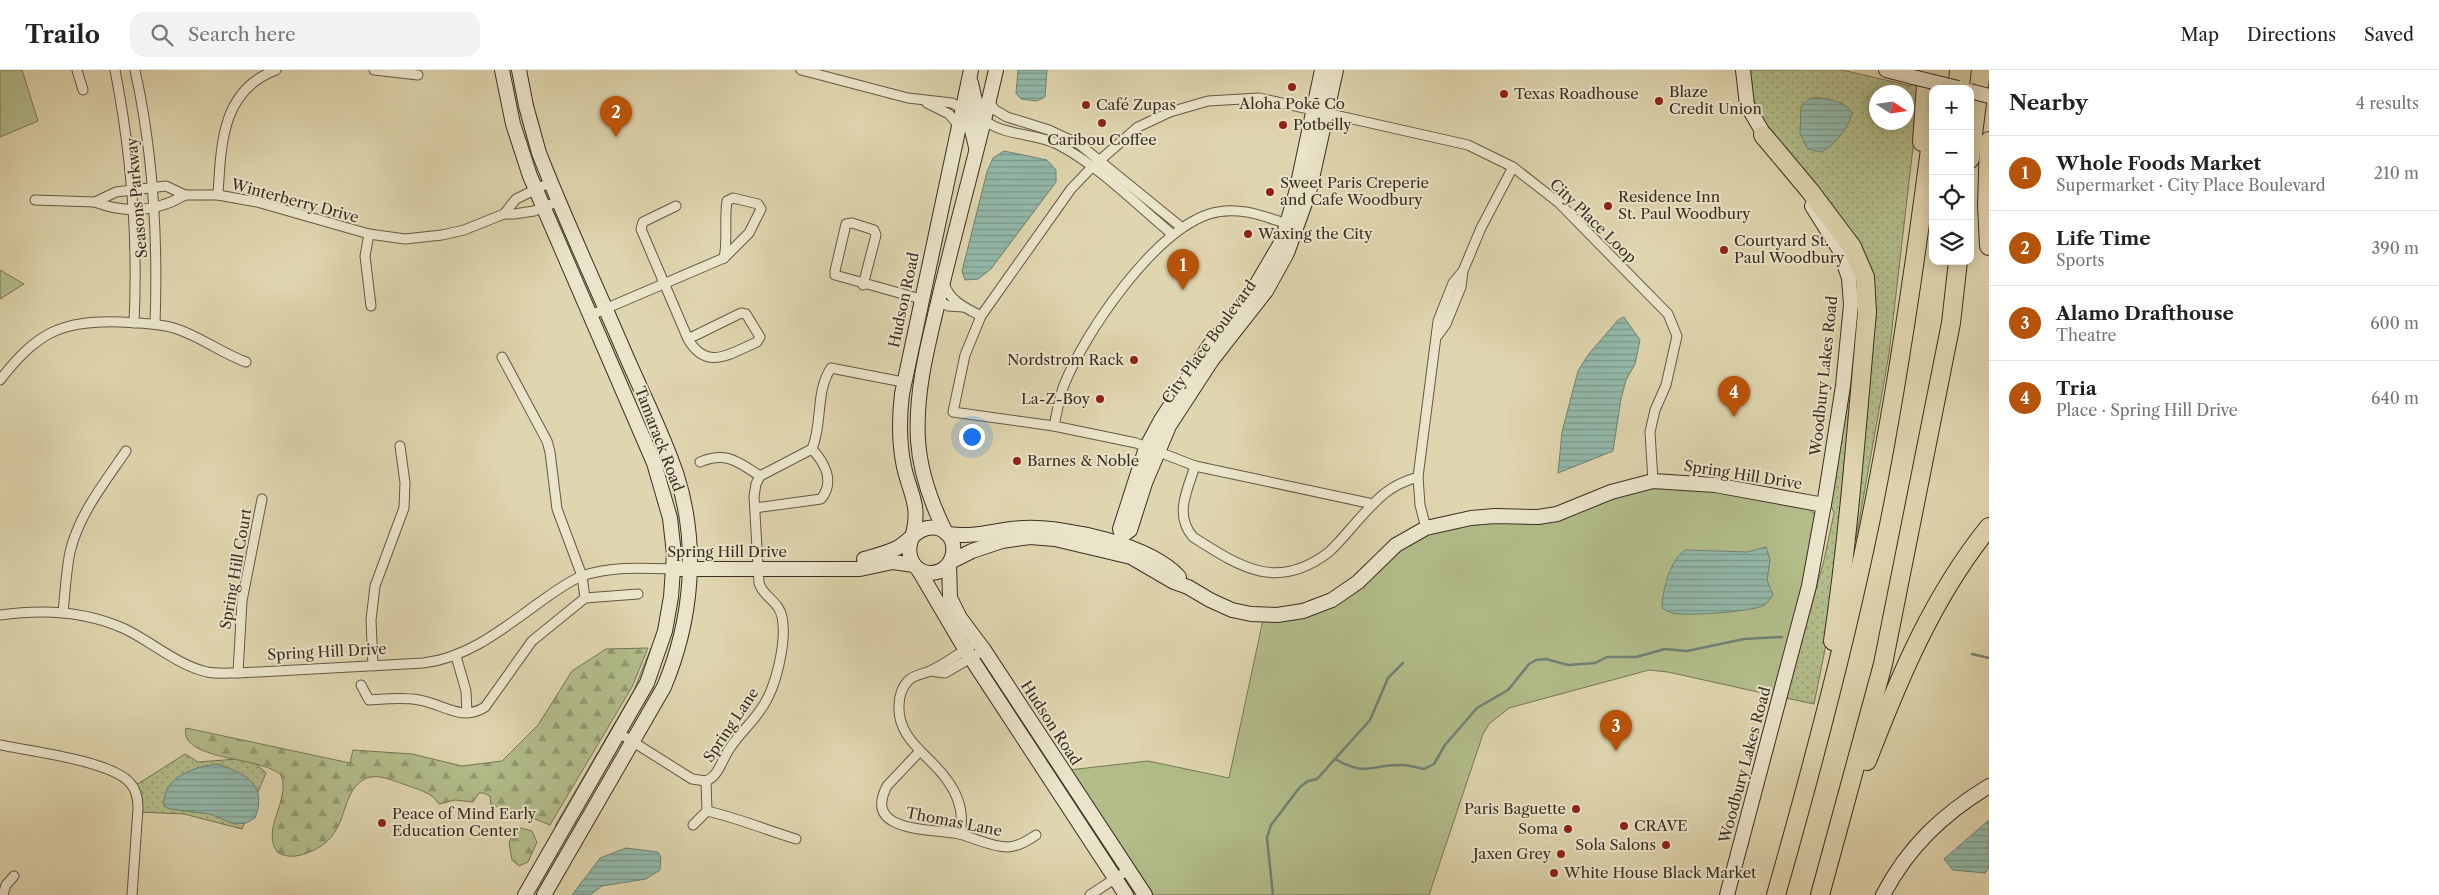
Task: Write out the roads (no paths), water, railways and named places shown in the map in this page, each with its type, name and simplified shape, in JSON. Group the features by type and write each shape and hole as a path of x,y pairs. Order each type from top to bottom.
{"highway":[{"path":"1938,85 1940,70"},
{"path":"1974,130 1981,70"},
{"path":"1914,270 1920,73"},
{"path":"1776,895 1816,752 1847,629 1870,522 1894,396 1914,270 1932,130"},
{"path":"1763,135 1850,243 1860,262 1867,291 1846,555 1816,752"},
{"path":"1989,141 1987,205 1989,246"},
{"path":"1820,895 1883,664 1951,323 1958,265"},
{"path":"1832,852 1915,643 1956,570 1989,527"}],"street":[{"path":"77,70 83,90"},
{"name":"Seasons Parkway","path":"115,70 126,136 137,268 134,322"},
{"name":"Seasons Parkway","path":"135,70 142,103 151,187 157,276 155,324"},
{"path":"218,195 221,146 227,118 244,92 255,82 276,70"},
{"path":"374,70 418,75"},
{"name":"Tamarack Road","path":"502,70 513,124 536,188 591,314 660,481 670,518 674,569 669,613 661,648 647,682 525,895"},
{"name":"Tamarack Road","path":"519,70 531,125 551,182 677,476 686,515 690,569 686,614 677,653 664,687 544,895"},
{"path":"801,70 925,102 949,114 959,126"},
{"path":"947,534 936,528 925,528 911,539 908,553 916,567 935,572 950,563 954,548 928,492 918,444 920,392 931,332 996,70"},
{"name":"City Place Boulevard","path":"1320,112 1322,70"},
{"name":"City Place Boulevard","path":"1119,544 1120,529 1152,450 1161,420 1209,346 1248,299 1293,226 1320,112 1336,70"},
{"name":"Woodbury Lakes Road","path":"1727,895 1809,586 1816,575 1830,518 1829,508 1824,504 1851,305 1849,278 1845,262 1834,241 1763,135 1746,102 1742,70"},
{"path":"1886,70 1920,73 1951,85"},
{"path":"971,72 975,103 984,120 994,126 1055,143 1092,167 1172,234"},
{"name":"Hudson Road","path":"911,539 917,513 900,444 900,411 921,299 971,72"},
{"path":"1974,92 1989,96"},
{"name":"City Place Loop","path":"1054,426 953,412 965,355 981,316 1060,202 1092,167 1138,127 1170,112 1208,101 1259,98 1468,145 1513,167 1559,203 1668,314 1677,336 1666,385 1655,410 1650,432 1653,481"},
{"path":"925,102 944,101 963,109 970,122 977,150"},
{"path":"989,102 995,110 1007,117 1066,136 1100,160 1181,227"},
{"path":"1426,528 1420,506 1418,477 1438,335 1446,324 1461,287 1463,271 1481,228 1513,167"},
{"name":"Winterberry Drive","path":"504,214 516,199 551,182"},
{"name":"Winterberry Drive","path":"95,202 116,192 166,186 185,195 218,195 257,202 369,234 405,239 442,235 464,230 504,214 522,214 559,200"},
{"name":"Winterberry Drive","path":"35,200 95,202 114,209 132,210 169,204 185,195"},
{"path":"591,314 724,258 749,233 760,213 761,206 733,198 726,201 724,231 726,248 724,258"},
{"path":"676,206 641,225 688,339 695,350 702,355 714,358 722,357 757,342 760,337 746,314 741,313 688,339"},
{"path":"1293,226 1236,210 1209,214 1181,227 1160,244 1129,280 1089,339 1064,387 1054,426 1152,450 1195,466 1373,504"},
{"path":"863,285 876,235 874,230 852,223 846,224 834,271 835,275 863,285 921,299 928,310 931,332"},
{"name":"Winterberry Drive","path":"369,234 365,256 371,306"},
{"path":"928,268 931,290 939,301 948,306 963,307"},
{"path":"943,282 950,295 963,307 981,316"},
{"path":"0,380 28,347 54,331 86,322 155,324 189,333 202,339 224,354 246,362"},
{"path":"502,357 547,441 560,522 582,576 585,598"},
{"path":"757,570 758,547 754,508 756,484 760,476 812,449 819,426 824,388 831,368 904,382"},
{"path":"373,666 372,601 379,573 404,508 405,483 400,446"},
{"path":"754,508 821,498 829,486 828,476 819,456 812,449"},
{"path":"63,613 67,571 75,536 88,508 126,451"},
{"path":"700,462 713,457 729,457 760,476"},
{"path":"1195,466 1182,506 1183,520 1188,531 1193,537 1239,566 1269,573 1286,572 1311,563 1329,551 1373,504 1397,483 1418,477"},
{"name":"Spring Hill Drive","path":"947,534 976,536 1013,529 1039,528 1119,544 1131,557 1174,582 1188,587 1216,603 1242,612 1277,615 1303,611 1322,605 1341,595 1358,582 1391,548 1426,528 1471,518 1495,516 1532,517 1557,514 1611,492 1653,481 1715,485 1824,504"},
{"name":"Spring Hill Court","path":"238,673 242,601 262,499"},
{"name":"Spring Hill Drive","path":"950,563 996,543 1023,538 1119,544"},
{"name":"Spring Hill Drive","path":"842,567 891,550 911,539"},
{"name":"Spring Hill Drive","path":"0,615 39,611 63,613 123,628 196,668 208,672 238,673 423,664 456,656 498,632 562,587 582,576 624,568 757,570 860,568 887,562 916,567"},
{"name":"Hudson Road","path":"950,563 950,598 956,612 981,646 1145,895"},
{"name":"Hudson Road","path":"916,567 968,654 1126,895"},
{"name":"Spring Lane","path":"619,733 692,779 706,781 712,779 737,737 761,710 770,692 778,664 782,617 778,605 761,589 757,570"},
{"path":"361,685 369,700 419,700 460,713 475,713 485,706 532,641 585,598 638,594"},
{"path":"960,834 962,821 955,793 941,772 920,751 901,725 899,700 902,689 909,680 968,654 981,646"},
{"path":"456,656 466,691 467,713"},
{"path":"0,744 114,770 130,783 138,799 132,895"},
{"name":"Thomas Lane","path":"920,751 887,786 884,792 882,800 886,816 892,822 908,828 960,834 997,846 1009,847 1018,845 1036,835"},
{"name":"Spring Lane","path":"706,781 707,811"},
{"path":"1883,895 1902,864 1932,827 1970,797 1989,786"},
{"path":"693,825 707,811 742,820 765,830 796,839"},
{"path":"1090,895 1128,870"},
{"path":"3,895 6,885 14,876"}],"waterway":[{"path":"1273,895 1267,838 1271,825 1300,787 1308,781 1317,779 1335,759 1354,768 1361,769 1390,765 1403,765 1424,769 1434,764 1445,745 1477,708 1508,690 1529,664 1536,660 1546,659 1568,665 1595,663 1607,657 1636,657 1665,649 1687,651 1744,639 1782,637"},
{"path":"1972,654 1989,658"},
{"path":"1335,759 1370,720 1388,678 1403,663"}],"place":[{"name":"Aloha Pokē Co","path":"1292,87"},
{"name":"Texas Roadhouse","path":"1504,94"},
{"name":"Blaze Credit Union","path":"1659,101"},
{"name":"Café Zupas","path":"1086,105"},
{"name":"Caribou Coffee","path":"1102,123"},
{"name":"Potbelly","path":"1283,125"},
{"name":"Life Time","path":"616,137"},
{"name":"Sweet Paris Creperie and Cafe Woodbury","path":"1270,192"},
{"name":"Residence Inn St. Paul Woodbury","path":"1608,206"},
{"name":"Waxing the City","path":"1248,234"},
{"name":"Courtyard St. Paul Woodbury","path":"1724,250"},
{"name":"Whole Foods Market","path":"1183,290"},
{"name":"Nordstrom Rack","path":"1134,360"},
{"name":"La-Z-Boy","path":"1100,399"},
{"name":"Tria","path":"1734,417"},
{"name":"Barnes & Noble","path":"1017,461"},
{"name":"Alamo Drafthouse","path":"1616,751"},
{"name":"Paris Baguette","path":"1576,809"},
{"name":"Peace of Mind Early Education Center","path":"382,823"},
{"name":"CRAVE","path":"1624,826"},
{"name":"Soma","path":"1568,829"},
{"name":"Sola Salons","path":"1666,845"},
{"name":"Jaxen Grey","path":"1561,854"},
{"name":"White House Black Market","path":"1554,873"}]}
